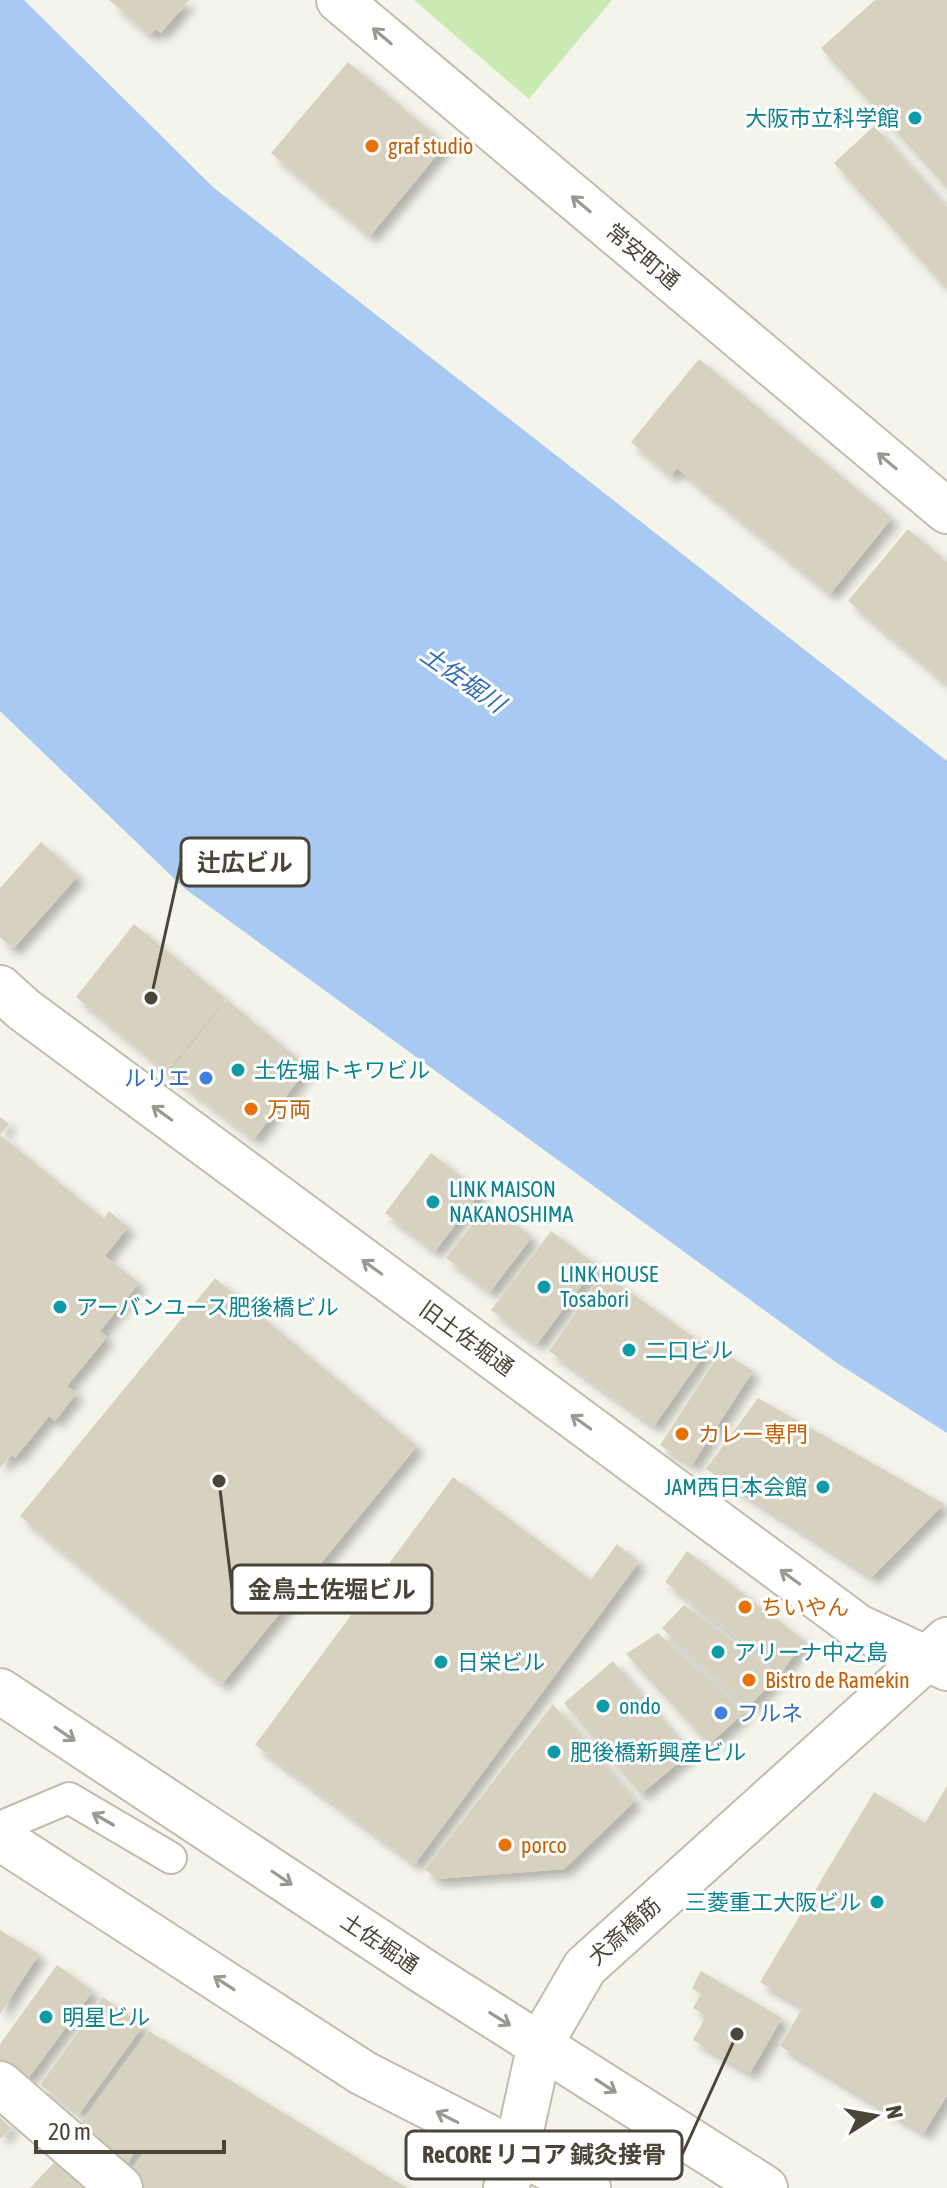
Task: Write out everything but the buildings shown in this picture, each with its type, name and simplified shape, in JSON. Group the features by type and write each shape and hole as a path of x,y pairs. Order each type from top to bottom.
{"street":[{"name":"常安町通","path":"339,0 947,511"},
{"name":"旧土佐堀通","path":"8,1009 858,1627 941,1656"},
{"name":"犬斎橋筋","path":"511,2170 540,2044 585,1967 941,1656"},
{"name":"土佐堀通","path":"0,1691 426,1973 765,2188"},
{"path":"0,1838 511,2170 588,2188"},
{"path":"0,2084 120,2188"}],"lane":[{"path":"0,1827 69,1798 171,1858"}],"green space":[{"path":"414,0 612,0 529,99"}],"water":[{"name":"土佐堀川","path":"0,0 24,0 214,188 947,761 947,1433 837,1363 184,888 0,711"}],"place":[{"name":"大阪市立科学館","path":"915,118"},
{"name":"graf studio","path":"372,146"},
{"name":"辻広ビル","path":"151,998"},
{"name":"土佐堀トキワビル","path":"238,1070"},
{"name":"ルリエ","path":"206,1078"},
{"name":"万両","path":"251,1109"},
{"name":"LINK MAISON NAKANOSHIMA","path":"433,1202"},
{"name":"LINK HOUSE Tosabori","path":"544,1287"},
{"name":"アーバンユース肥後橋ビル","path":"60,1307"},
{"name":"二口ビル","path":"629,1350"},
{"name":"カレー専門","path":"682,1434"},
{"name":"金鳥土佐堀ビル","path":"219,1481"},
{"name":"JAM西日本会館","path":"823,1487"},
{"name":"ちいやん","path":"745,1607"},
{"name":"アリーナ中之島","path":"718,1652"},
{"name":"日栄ビル","path":"441,1662"},
{"name":"Bistro de Ramekin","path":"749,1680"},
{"name":"ondo","path":"603,1706"},
{"name":"フルネ","path":"721,1713"},
{"name":"肥後橋新興産ビル","path":"554,1752"},
{"name":"porco","path":"505,1845"},
{"name":"三菱重工大阪ビル","path":"877,1902"},
{"name":"明星ビル","path":"46,2017"},
{"name":"ReCORE リコア 鍼灸接骨","path":"737,2034"}]}
